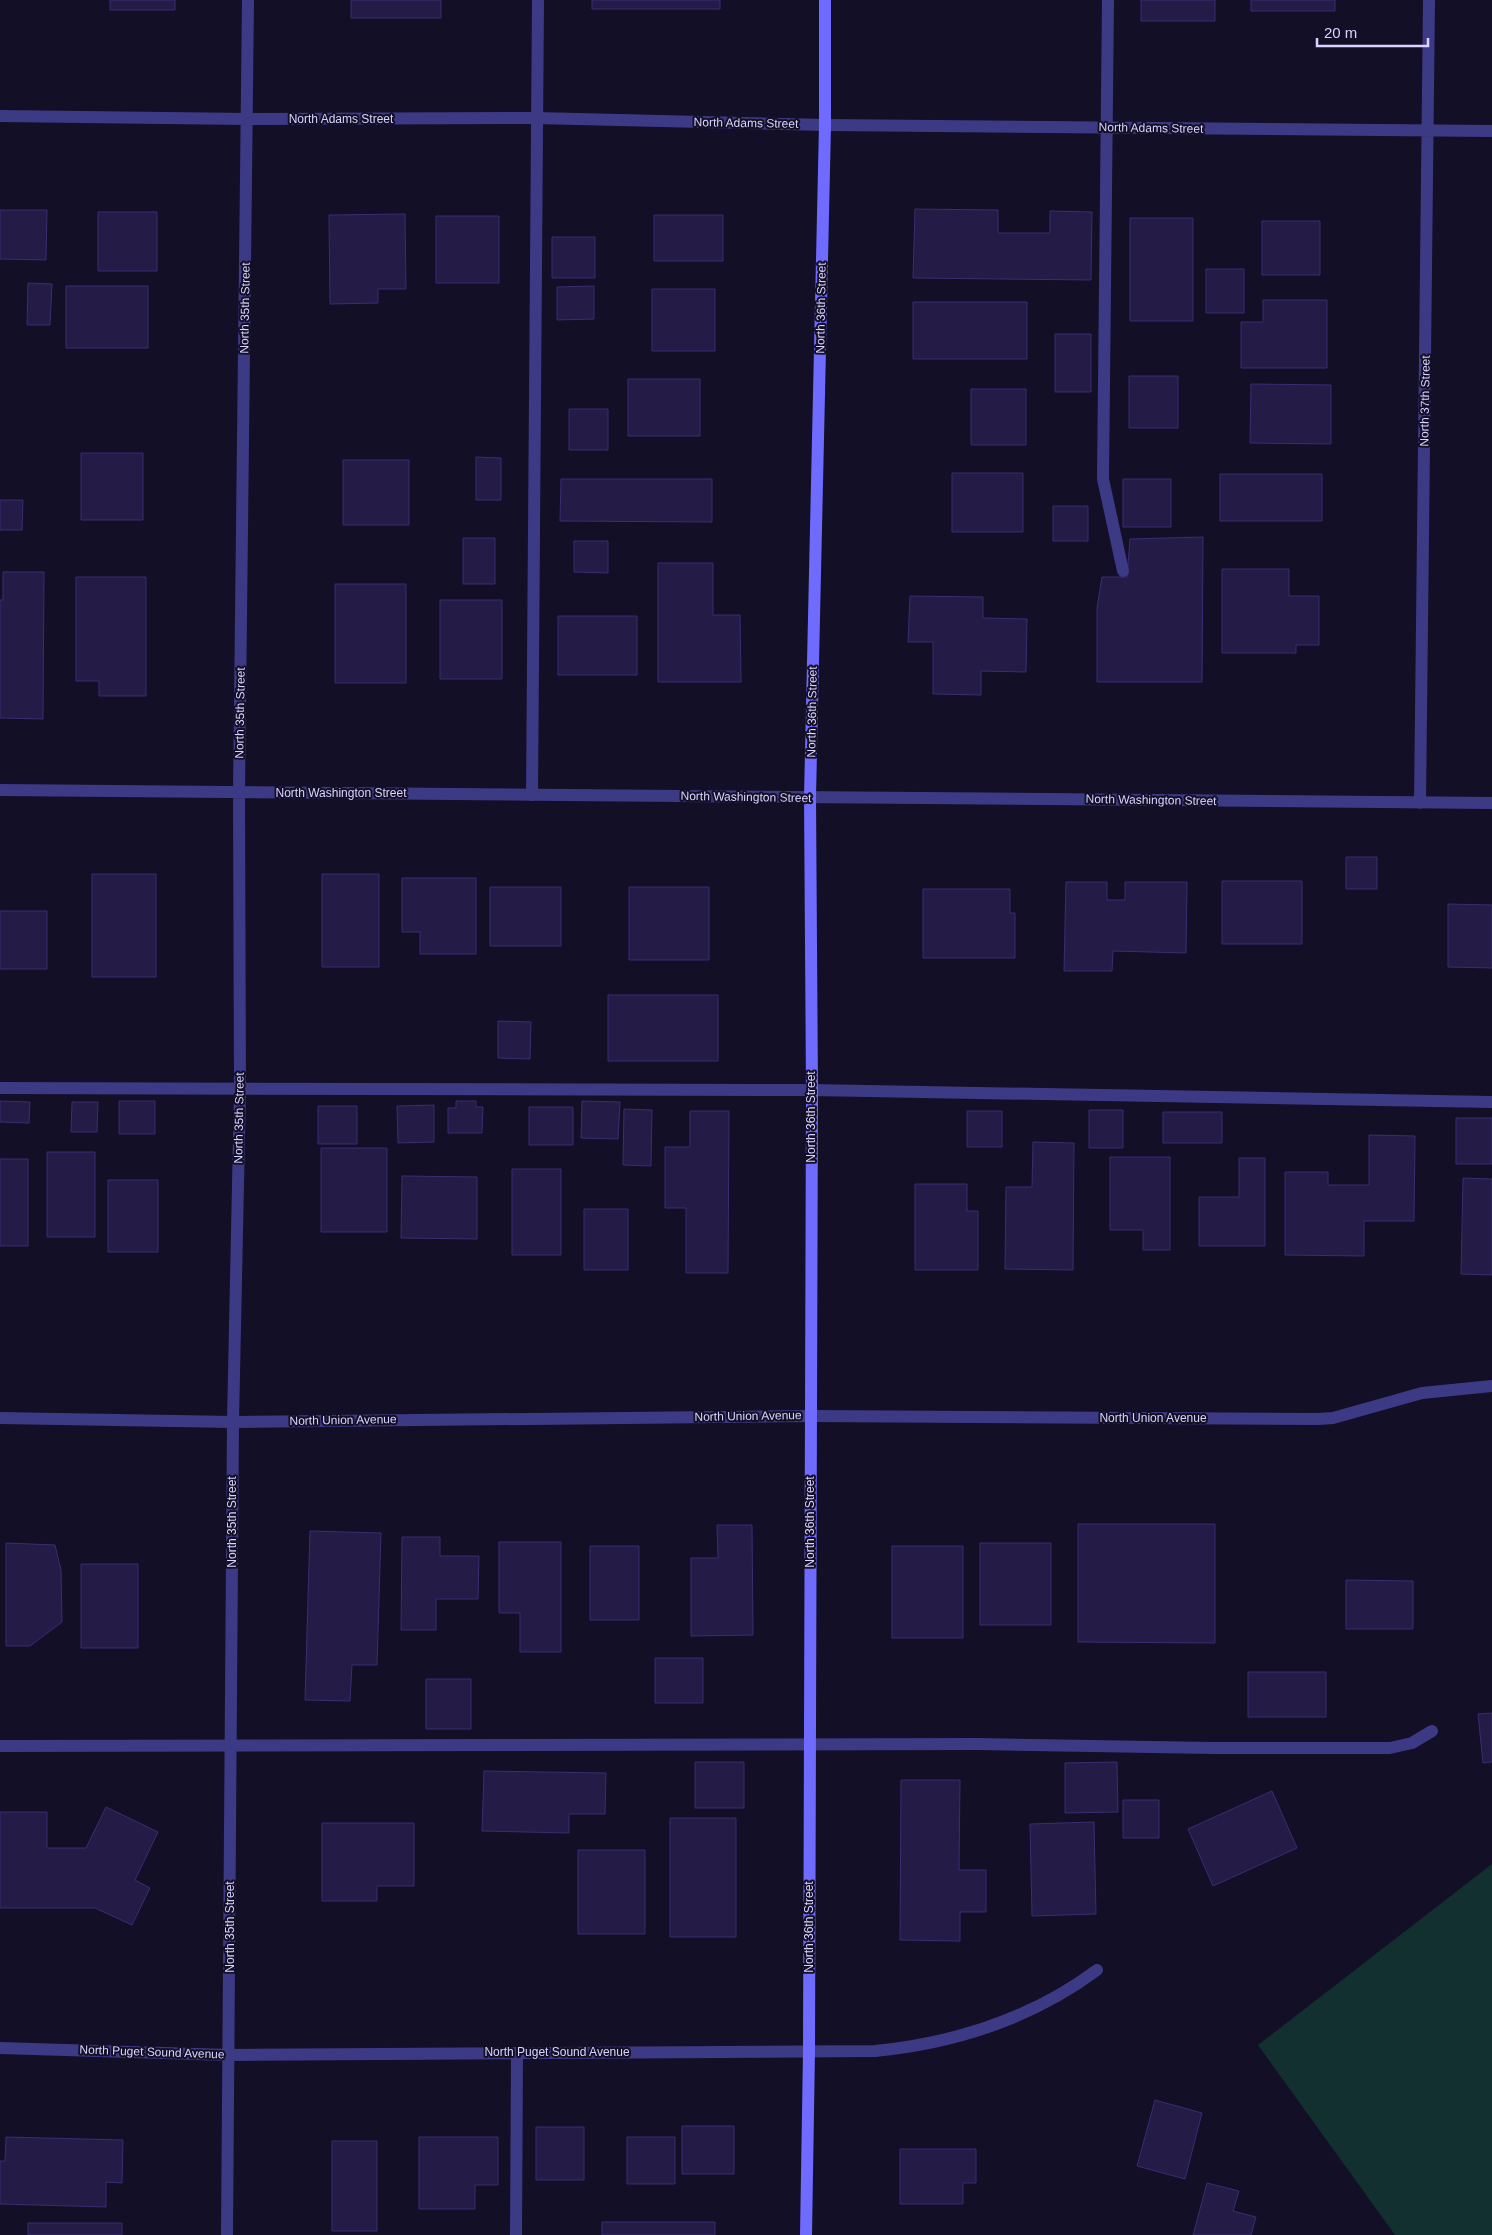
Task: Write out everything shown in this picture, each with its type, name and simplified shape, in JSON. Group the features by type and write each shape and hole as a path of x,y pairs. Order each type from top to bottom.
{"street":[{"name":"North 35th Street","path":"227,2235 233,1422 240,1090 239,792 248,0"},
{"path":"532,795 538,0"},
{"name":"North 36th Street","path":"806,2235 809,2051 812,1090 810,797 825,125 824,0"},
{"path":"1108,0 1103,479 1123,571"},
{"name":"North 37th Street","path":"1420,803 1429,0"},
{"name":"North Adams Street","path":"0,116 248,119 536,118 825,125 1492,131"},
{"name":"North Washington Street","path":"0,790 1492,803"},
{"path":"0,1088 812,1090 1492,1102"},
{"name":"North Union Avenue","path":"0,1418 233,1422 810,1416 1333,1418 1422,1393 1492,1386"},
{"path":"0,1746 978,1744 1212,1748 1390,1748 1412,1743 1432,1731"},
{"name":"North Puget Sound Avenue","path":"0,2048 229,2055 875,2051 914,2047 952,2039 1023,2014 1076,1986 1097,1970"},
{"path":"516,2235 517,2053"}],"green space":[{"path":"1492,1864 1492,2235 1395,2235 1258,2045"}],"building":[{"path":"110,0 175,0 175,10 110,10"},
{"path":"351,0 441,0 441,18 351,18"},
{"path":"592,0 720,0 720,9 592,9"},
{"path":"1141,0 1215,0 1215,21 1141,21"},
{"path":"1251,0 1335,0 1335,11 1251,11"},
{"path":"915,209 998,210 998,233 1050,233 1050,211 1092,212 1091,280 913,278"},
{"path":"0,210 47,210 46,260 0,259"},
{"path":"98,212 157,212 157,271 98,271"},
{"path":"405,214 406,289 378,289 378,303 330,304 329,215"},
{"path":"654,215 723,215 723,261 654,261"},
{"path":"436,216 499,216 499,283 436,283"},
{"path":"1130,218 1193,218 1193,321 1130,321"},
{"path":"1262,221 1320,221 1320,275 1262,275"},
{"path":"552,237 595,237 595,278 552,278"},
{"path":"1206,269 1244,269 1244,313 1206,313"},
{"path":"28,283 52,284 50,325 27,325"},
{"path":"66,286 148,286 148,348 66,348"},
{"path":"594,286 594,319 557,320 557,287"},
{"path":"652,289 715,289 715,351 652,351"},
{"path":"1263,300 1327,300 1327,368 1241,368 1241,322 1263,322"},
{"path":"913,302 1027,302 1027,359 913,359"},
{"path":"1055,334 1091,334 1091,392 1055,392"},
{"path":"1129,376 1178,376 1178,428 1129,428"},
{"path":"628,379 700,379 700,436 628,436"},
{"path":"1251,384 1331,385 1331,444 1250,443"},
{"path":"971,389 1026,389 1026,445 971,445"},
{"path":"569,409 608,409 608,450 569,450"},
{"path":"81,453 143,453 143,520 81,520"},
{"path":"476,457 501,458 501,500 476,500"},
{"path":"343,460 409,460 409,525 343,525"},
{"path":"952,473 1023,473 1023,532 952,532"},
{"path":"1220,474 1322,474 1322,521 1220,521"},
{"path":"561,479 712,479 712,522 560,521"},
{"path":"1123,479 1171,479 1171,527 1123,527"},
{"path":"0,500 23,500 22,530 0,530"},
{"path":"1053,506 1088,506 1088,541 1053,541"},
{"path":"1203,537 1202,682 1097,682 1097,608 1102,577 1127,577 1130,539"},
{"path":"463,538 495,538 495,584 463,584"},
{"path":"574,541 608,541 608,573 574,572"},
{"path":"658,563 713,563 713,615 740,615 741,682 658,682"},
{"path":"1222,569 1289,569 1289,596 1319,596 1319,645 1296,645 1296,653 1222,653"},
{"path":"3,572 44,572 43,719 0,718 0,600 3,600"},
{"path":"76,577 146,577 146,696 99,696 99,681 76,681"},
{"path":"335,584 406,584 406,683 335,683"},
{"path":"910,596 983,597 983,618 1027,619 1026,672 981,671 981,695 933,694 933,642 908,642"},
{"path":"440,600 502,600 502,679 440,679"},
{"path":"558,616 637,616 637,675 558,675"},
{"path":"1346,857 1377,857 1377,889 1346,889"},
{"path":"92,874 156,874 156,977 92,977"},
{"path":"322,874 379,874 379,967 322,967"},
{"path":"402,878 476,878 476,954 420,954 420,932 402,932"},
{"path":"1222,881 1302,881 1302,944 1222,944"},
{"path":"1066,882 1107,882 1107,900 1125,900 1125,882 1187,882 1186,953 1113,951 1112,971 1064,971"},
{"path":"490,887 561,887 561,946 490,946"},
{"path":"629,887 709,887 709,960 629,960"},
{"path":"923,889 1010,889 1010,913 1015,913 1015,958 923,958"},
{"path":"1448,904 1492,905 1492,968 1448,967"},
{"path":"0,911 47,911 47,969 0,969"},
{"path":"608,995 718,995 718,1061 608,1061"},
{"path":"498,1021 531,1022 530,1059 498,1058"},
{"path":"0,1101 30,1102 29,1123 0,1122"},
{"path":"119,1101 155,1101 155,1134 119,1134"},
{"path":"456,1101 476,1101 476,1107 483,1107 482,1133 448,1133 448,1108 456,1108"},
{"path":"582,1101 620,1102 618,1139 581,1138"},
{"path":"72,1102 98,1102 97,1132 71,1132"},
{"path":"434,1105 434,1142 398,1143 397,1106"},
{"path":"318,1106 357,1106 357,1144 318,1144"},
{"path":"529,1107 573,1107 573,1145 529,1145"},
{"path":"624,1109 652,1110 651,1166 623,1165"},
{"path":"1089,1110 1123,1110 1123,1148 1089,1148"},
{"path":"690,1111 729,1111 728,1273 686,1273 686,1208 665,1208 665,1147 690,1147"},
{"path":"967,1111 1002,1111 1002,1147 967,1147"},
{"path":"1163,1112 1222,1112 1222,1143 1163,1143"},
{"path":"1456,1118 1492,1118 1492,1164 1456,1164"},
{"path":"1369,1135 1415,1136 1414,1221 1364,1221 1364,1256 1285,1255 1285,1172 1328,1172 1328,1185 1369,1185"},
{"path":"1033,1142 1074,1143 1073,1270 1005,1269 1006,1187 1032,1187"},
{"path":"321,1148 387,1148 387,1232 321,1232"},
{"path":"47,1152 95,1152 95,1237 47,1237"},
{"path":"1110,1157 1170,1157 1170,1250 1143,1250 1143,1230 1110,1230"},
{"path":"1239,1158 1265,1158 1265,1246 1199,1246 1199,1197 1239,1197"},
{"path":"0,1159 28,1159 28,1246 0,1246"},
{"path":"512,1169 561,1169 561,1255 512,1255"},
{"path":"402,1176 477,1177 477,1239 401,1238"},
{"path":"1463,1178 1492,1179 1492,1275 1461,1274"},
{"path":"108,1180 158,1180 158,1252 108,1252"},
{"path":"915,1184 967,1184 967,1211 978,1211 978,1270 915,1270"},
{"path":"584,1209 628,1209 628,1270 584,1270"},
{"path":"1078,1524 1215,1524 1215,1643 1078,1642"},
{"path":"717,1525 752,1525 753,1635 691,1636 691,1558 718,1558"},
{"path":"310,1531 381,1533 377,1665 352,1665 350,1701 305,1700"},
{"path":"402,1537 440,1537 440,1556 479,1556 478,1599 436,1599 436,1630 401,1630"},
{"path":"499,1542 561,1542 561,1652 520,1652 520,1613 499,1613"},
{"path":"6,1543 55,1545 61,1570 62,1622 30,1646 6,1646"},
{"path":"980,1543 1051,1543 1051,1625 980,1625"},
{"path":"590,1546 639,1546 639,1620 590,1620"},
{"path":"892,1546 963,1546 963,1638 892,1638"},
{"path":"81,1564 138,1564 138,1648 81,1648"},
{"path":"1346,1580 1413,1581 1413,1629 1346,1629"},
{"path":"655,1658 703,1658 703,1703 655,1703"},
{"path":"1248,1672 1326,1672 1326,1717 1248,1717"},
{"path":"426,1679 471,1679 471,1729 426,1729"},
{"path":"1492,1713 1492,1762 1483,1763 1478,1714"},
{"path":"695,1762 744,1762 744,1808 695,1808"},
{"path":"1117,1762 1118,1812 1065,1813 1065,1763"},
{"path":"484,1771 606,1773 605,1814 569,1814 569,1833 482,1831"},
{"path":"901,1780 960,1780 959,1870 986,1870 986,1912 960,1912 960,1941 900,1940"},
{"path":"1272,1791 1297,1848 1213,1886 1188,1829"},
{"path":"1123,1800 1159,1800 1159,1838 1123,1838"},
{"path":"106,1807 158,1832 135,1880 150,1888 132,1925 95,1908 0,1908 0,1812 47,1812 47,1848 86,1848"},
{"path":"670,1818 736,1818 736,1937 670,1937"},
{"path":"1094,1822 1096,1914 1032,1916 1030,1824"},
{"path":"322,1823 414,1823 414,1886 377,1886 377,1901 322,1901"},
{"path":"578,1850 645,1850 645,1934 578,1934"},
{"path":"1155,2100 1202,2113 1185,2179 1137,2166"},
{"path":"682,2126 734,2126 734,2174 682,2174"},
{"path":"536,2127 584,2127 584,2180 536,2180"},
{"path":"6,2137 123,2140 122,2183 106,2182 106,2207 0,2204 0,2161 5,2161"},
{"path":"419,2137 498,2137 498,2185 475,2185 475,2209 419,2209"},
{"path":"627,2137 675,2137 675,2184 627,2184"},
{"path":"332,2141 377,2141 377,2231 332,2231"},
{"path":"900,2149 976,2149 976,2183 963,2183 963,2204 900,2204"},
{"path":"1207,2183 1239,2191 1233,2211 1256,2217 1251,2235 1193,2235"},
{"path":"602,2222 715,2222 715,2235 602,2235"},
{"path":"28,2223 122,2223 122,2235 28,2235"}]}
